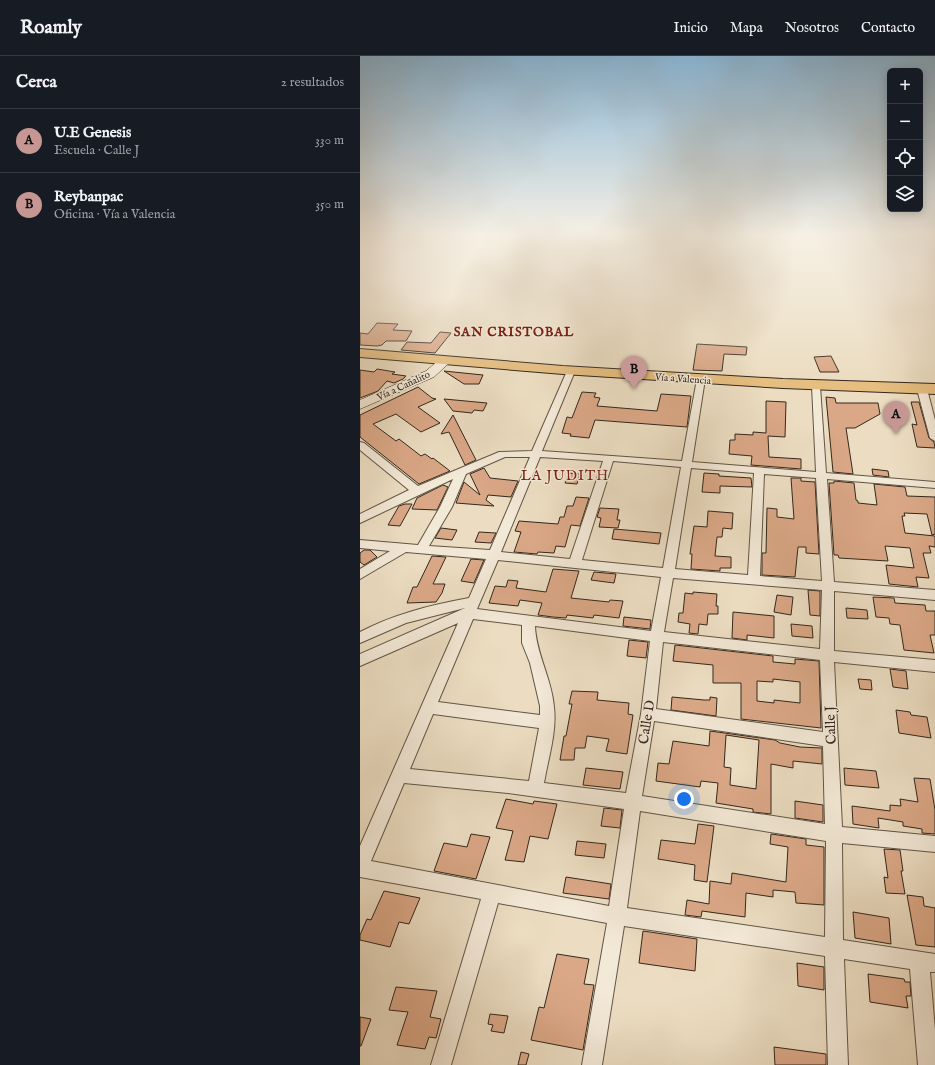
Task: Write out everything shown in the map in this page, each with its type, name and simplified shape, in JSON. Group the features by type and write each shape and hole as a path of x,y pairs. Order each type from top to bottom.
{"highway":[{"name":"Vía a Valencia","path":"360,353 444,362 571,371 816,386 929,389"}],"main road":[{"name":"Vía a Cañalito","path":"360,405 430,374 444,362"}],"street":[{"path":"571,371 537,454 360,867 617,916 927,962 928,1065"},
{"name":"Calle D","path":"592,1065 617,916 633,802 648,714 657,636 701,379"},
{"name":"Calle J","path":"816,386 820,476 828,586 827,654 834,834 834,949 838,1065"},
{"path":"929,389 934,432"},
{"path":"360,445 417,491"},
{"path":"360,518 498,455 537,454 609,458 686,466 935,485"},
{"path":"575,563 609,458"},
{"path":"421,550 446,507 462,471"},
{"path":"754,580 759,472"},
{"path":"360,544 494,555 668,573 935,595"},
{"path":"360,575 403,548"},
{"path":"360,660 471,607"},
{"path":"360,638 371,631 420,612 471,607 528,621 742,647 827,654 935,666"},
{"path":"528,621 529,643 537,663 547,706 547,723 535,789"},
{"path":"360,641 373,655"},
{"path":"428,707 490,714 547,723"},
{"path":"648,714 831,740"},
{"path":"399,775 535,789 633,802 834,834 935,844"},
{"path":"441,1065 492,892"}],"building":[{"path":"377,323 398,324 393,330 412,331 406,341 386,341 382,345 377,346 360,345 360,333 368,334"},
{"path":"440,332 451,333 435,353 401,350 407,342 431,343"},
{"path":"697,344 747,347 746,355 724,354 722,371 693,370"},
{"path":"831,356 839,372 820,372 814,357"},
{"path":"377,369 395,372 392,374 406,376 394,383 387,381 378,391 360,398 360,370 374,372"},
{"path":"444,371 483,375 479,384 464,384"},
{"path":"418,387 432,398 436,399 418,407 440,423 421,432 396,414 373,424 396,441 399,439 421,456 425,454 432,459 433,458 450,471 419,484 360,437 360,415"},
{"path":"582,392 596,393 594,397 600,398 597,406 657,411 661,394 691,396 687,427 595,420 589,438 570,436 571,434 562,433 567,417 572,418"},
{"path":"826,397 835,398 836,403 878,403 880,414 855,428 846,428 853,474 833,472"},
{"path":"444,399 487,403 483,411 474,410 472,413 453,411"},
{"path":"766,401 786,402 785,437 768,436 769,457 801,459 801,469 751,465 752,456 729,454 730,440 735,440 735,434 753,435 753,432 766,433"},
{"path":"911,402 919,402 929,438 934,442 935,448 917,447 912,424 917,425"},
{"path":"453,415 476,460 465,465 449,432 441,434"},
{"path":"484,468 490,478 518,481 511,497 488,495 486,500 494,506 456,503 464,482 480,495 470,474"},
{"path":"872,469 888,471 889,477 873,475"},
{"path":"569,473 580,474 577,484 565,483"},
{"path":"704,473 719,474 719,476 751,478 752,487 720,486 720,493 702,492"},
{"path":"791,478 801,478 801,481 815,482 819,554 806,553 806,547 798,547 795,577 762,575 762,553 766,553 767,508 777,509 777,517 794,519"},
{"path":"834,481 854,483 856,500 858,503 877,505 874,484 905,487 907,496 935,497 935,534 932,535 927,514 904,513 905,516 902,516 905,533 935,536 935,547 929,546 931,553 923,553 929,578 916,577 918,587 889,584 886,565 914,568 910,548 885,546 888,561 839,558 838,555 834,555 829,483 834,483"},
{"path":"443,485 448,487 437,510 412,509 417,498"},
{"path":"576,497 589,498 580,526 571,525 565,547 556,546 554,553 538,552 537,554 514,552 521,532 515,531 519,521 558,524 560,517 564,517 567,506 573,506"},
{"path":"412,504 400,526 388,525 399,506"},
{"path":"600,508 619,509 617,520 620,520 618,528 599,527 601,518 597,517"},
{"path":"708,511 733,513 732,529 723,528 722,537 717,537 715,556 731,557 731,568 720,568 720,571 691,569 692,554 690,554 694,526 707,527"},
{"path":"441,528 457,530 452,540 435,538"},
{"path":"614,529 661,533 659,544 612,539"},
{"path":"479,532 496,533 491,543 475,542"},
{"path":"364,550 370,550 377,557 364,565 360,562 360,553"},
{"path":"432,556 446,557 433,584 445,584 442,593 436,602 407,603 413,587 417,587"},
{"path":"471,559 484,560 474,583 461,581"},
{"path":"553,569 579,571 571,598 609,602 610,600 623,601 619,618 594,615 593,618 567,615 566,618 553,617 538,615 542,603 520,600 518,606 489,603 495,586 506,587 508,580 518,581 516,588 546,592"},
{"path":"594,572 616,574 614,583 591,580"},
{"path":"808,590 820,591 820,616 810,615"},
{"path":"693,592 717,594 716,606 718,606 718,614 708,614 707,625 699,624 698,634 689,633 690,624 678,622 679,613 683,613 685,593 693,594"},
{"path":"777,595 793,597 791,615 774,612"},
{"path":"873,597 894,598 895,603 925,605 926,611 935,611 935,635 930,635 934,653 904,650 900,625 890,624 889,618 876,617"},
{"path":"846,608 867,610 868,619 847,618"},
{"path":"733,612 774,616 774,638 747,635 747,640 732,638"},
{"path":"624,617 651,620 650,629 623,626"},
{"path":"791,624 812,626 813,638 792,636"},
{"path":"629,640 648,642 646,658 627,656"},
{"path":"675,645 773,656 773,662 795,664 795,659 819,661 821,728 741,719 741,683 713,683 713,665 673,661","holes":["773,679 800,682 800,703 774,700 774,703 757,701 757,681 773,682"]},
{"path":"890,669 906,671 908,689 893,687"},
{"path":"858,679 871,680 872,690 860,689"},
{"path":"572,691 598,692 597,700 629,703 628,714 633,715 627,754 606,751 609,739 587,736 585,748 575,748 574,760 560,760 572,704 569,704"},
{"path":"672,697 704,700 710,700 710,697 717,698 716,716 671,710"},
{"path":"896,710 910,712 911,715 927,717 931,738 899,733"},
{"path":"710,731 775,740 780,743 800,747 822,748 822,764 793,761 793,768 771,764 771,814 753,812 753,809 716,803 718,783 701,781 700,787 656,781 658,763 669,764 673,741 709,746","holes":["726,735 759,740 756,789 730,785 731,768 724,767"]},
{"path":"586,768 623,772 620,789 583,785"},
{"path":"844,768 876,771 879,788 845,785"},
{"path":"914,778 930,779 935,810 935,834 922,833 922,829 903,826 903,822 878,818 879,828 853,824 852,806 890,811 890,805 901,806 900,799 918,802"},
{"path":"506,799 533,804 534,801 557,804 548,839 530,836 524,862 505,860 513,831 496,828"},
{"path":"795,801 823,805 823,822 795,818"},
{"path":"604,808 622,810 620,828 601,826"},
{"path":"698,824 714,826 707,882 694,880 695,865 658,859 661,840 695,844"},
{"path":"471,834 490,837 476,879 434,871 444,843 467,847"},
{"path":"771,834 806,839 806,845 824,847 824,905 796,903 795,892 773,890 773,897 746,893 745,917 702,911 701,917 685,915 687,900 709,904 710,881 731,884 732,873 786,882 788,847 770,844"},
{"path":"577,841 606,844 604,858 575,855"},
{"path":"884,849 900,850 903,871 901,871 905,894 886,893 884,877 888,878"},
{"path":"566,877 611,884 609,899 563,893"},
{"path":"384,891 420,898 409,924 399,922 390,947 360,940 360,935 367,919 371,920"},
{"path":"907,895 923,897 924,906 935,908 935,947 916,945"},
{"path":"853,912 889,918 891,944 855,938"},
{"path":"643,931 697,939 695,971 639,963"},
{"path":"557,954 589,959 584,984 594,985 583,1050 531,1040 539,1007 544,1008"},
{"path":"797,963 824,967 824,990 798,986"},
{"path":"868,974 904,979 905,982 910,982 911,996 906,996 908,1008 870,1002"},
{"path":"396,987 437,991 430,1017 441,1019 436,1038 429,1037 425,1049 397,1045 408,1012 389,1010"},
{"path":"490,1014 508,1016 504,1033 491,1031 493,1025 488,1024"},
{"path":"360,1017 371,1019 361,1046 360,1046"},
{"path":"774,1047 826,1054 826,1065 775,1065"},
{"path":"521,1052 529,1054 526,1065 518,1065"}],"place":[{"name":"Reybanpac","path":"634,389"},
{"name":"U.E Genesis","path":"896,434"}],"district":[{"name":"SAN CRISTOBAL","path":"514,331"},
{"name":"LA JUDITH","path":"565,475"}]}
